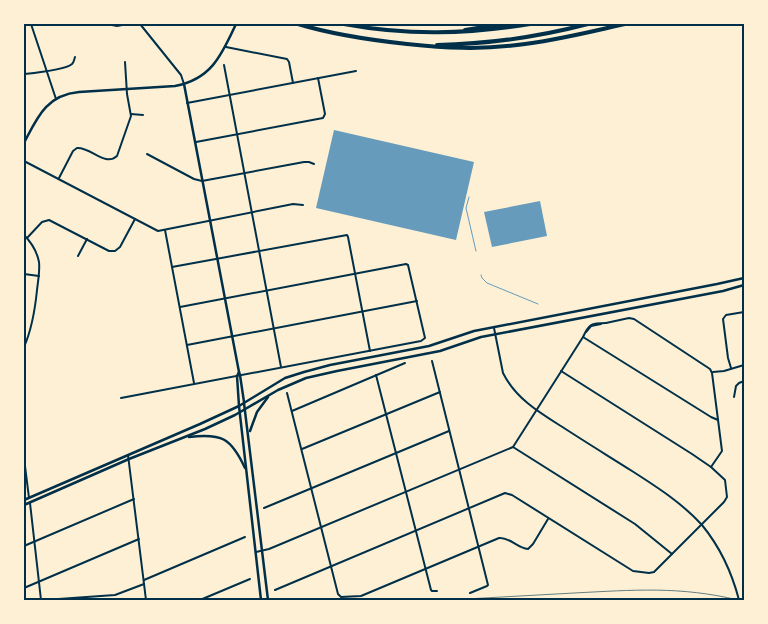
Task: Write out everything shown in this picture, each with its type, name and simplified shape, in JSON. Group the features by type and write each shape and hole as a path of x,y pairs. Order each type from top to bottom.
{"highway":[{"path":"298,24 342,35 453,49 539,42 625,24"},
{"path":"344,24 400,32 448,33 484,31 530,24"},
{"path":"448,33 503,24"},
{"path":"402,44 482,44 537,36 588,24"}],"main road":[{"path":"24,143 40,114 56,99 75,92 174,86 184,84 200,76 219,58 236,24"},
{"path":"184,84 244,402 268,600"},
{"path":"24,500 239,406 286,378 308,370 429,346 474,331 744,278"},
{"path":"24,504 185,437 245,410 287,386 312,376 431,353 473,339 496,334 744,285"},
{"path":"239,374 239,412 261,600"},
{"path":"249,434 257,412 269,396"},
{"path":"185,437 209,435 217,436 224,440 237,451 246,472"}],"street":[{"path":"31,24 56,99"},
{"path":"107,24 115,26 128,24"},
{"path":"140,24 181,75 184,84"},
{"path":"226,46 287,59 293,83"},
{"path":"24,74 70,66 75,57"},
{"path":"59,178 74,150 77,148 83,148 110,160 119,152 131,114 125,62"},
{"path":"224,65 281,368"},
{"path":"188,103 356,71"},
{"path":"195,142 324,117 318,78"},
{"path":"131,114 144,115"},
{"path":"147,154 194,179 202,181 307,162 314,164"},
{"path":"24,161 156,230 165,230 293,204 303,205"},
{"path":"27,238 40,223 48,220 109,250 116,251 135,219"},
{"path":"165,230 194,384"},
{"path":"24,235 36,254 39,263 33,320 24,347"},
{"path":"172,267 347,235 370,351"},
{"path":"78,256 87,239"},
{"path":"121,398 239,374 281,368 421,341 425,338 408,264 180,306"},
{"path":"24,274 39,276"},
{"path":"187,346 417,301"},
{"path":"732,368 728,358 723,318 726,315 744,312"},
{"path":"256,554 263,553 513,447 591,326 629,318 710,369 722,451 711,467"},
{"path":"494,327 501,363 507,379 519,396 536,410 661,490 682,506 708,534 731,575 739,600"},
{"path":"583,336 711,418 718,420"},
{"path":"432,361 488,585 470,593"},
{"path":"292,411 404,363"},
{"path":"712,373 744,365"},
{"path":"275,590 507,493 633,572 649,573 656,570 726,499 727,492 724,479 711,467 561,371"},
{"path":"376,375 425,569 431,590 433,592 436,591"},
{"path":"734,397 736,386 744,381"},
{"path":"302,449 440,392"},
{"path":"288,393 340,596 361,596 499,538 504,538 521,548 528,549 549,518"},
{"path":"264,508 449,431"},
{"path":"513,447 635,524 672,554"},
{"path":"128,455 146,600"},
{"path":"24,459 29,498"},
{"path":"24,546 134,499"},
{"path":"30,502 39,582 43,600 115,595 144,584"},
{"path":"144,580 245,537"},
{"path":"24,588 139,539"},
{"path":"200,600 250,578"}],"water":[{"path":"334,130 474,162 456,240 316,208"},
{"path":"540,201 547,236 492,247 484,212"}],"waterway":[{"path":"469,197 466,208 476,251"},
{"path":"481,275 487,283 538,304"}],"railway":[{"path":"448,600 656,590 696,593 738,600"}]}
